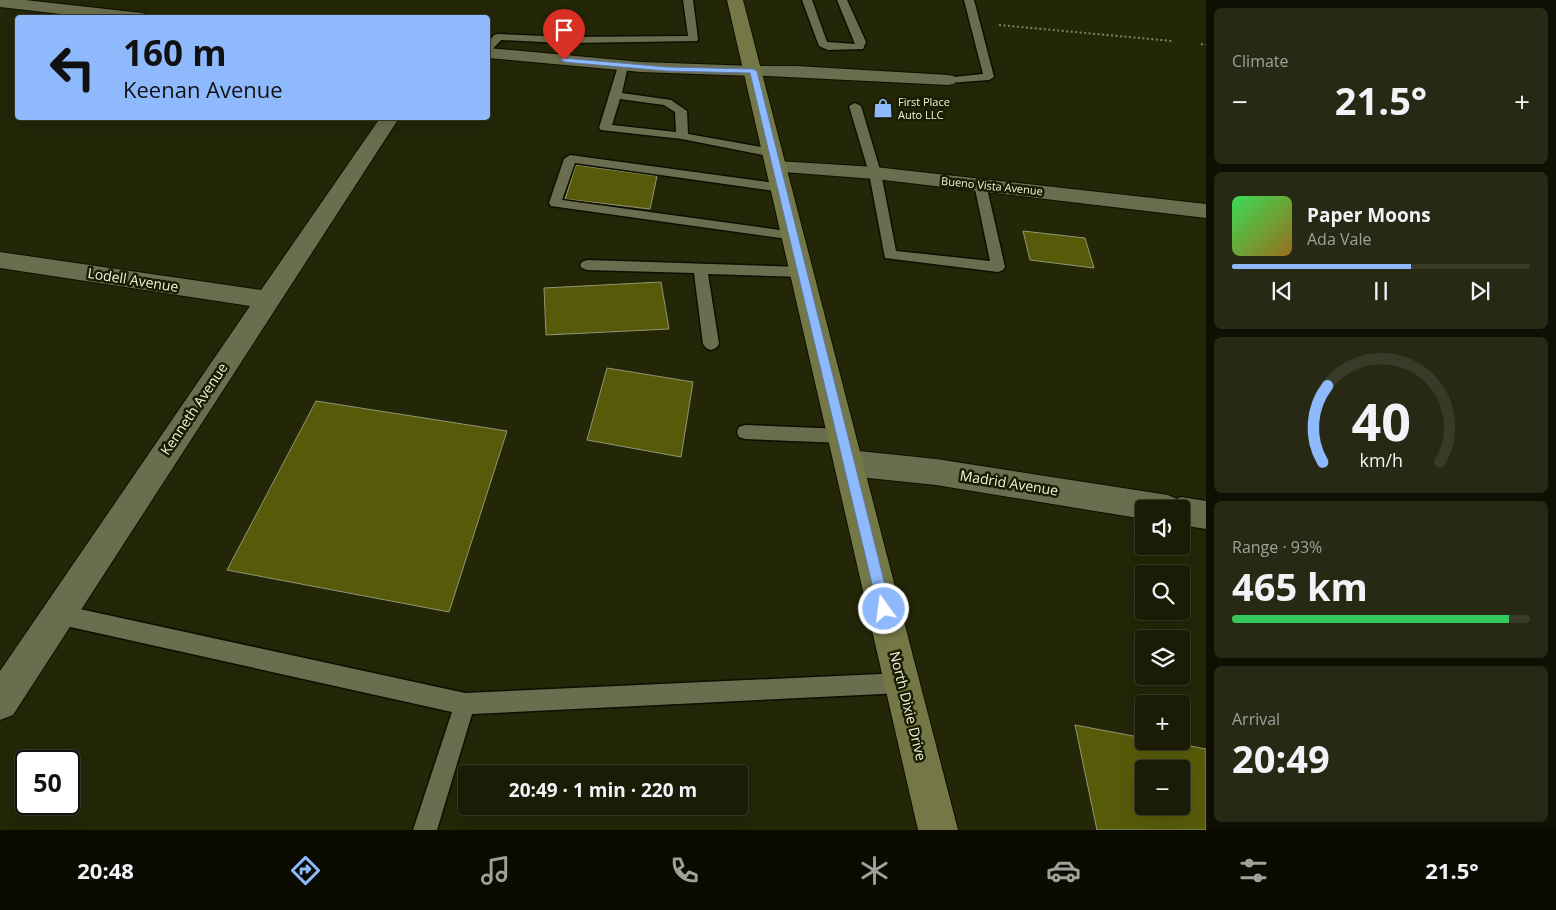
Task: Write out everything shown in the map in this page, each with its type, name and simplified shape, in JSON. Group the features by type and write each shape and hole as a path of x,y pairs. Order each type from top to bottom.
{"main road":[{"name":"North Dixie Drive","path":"735,0 938,830"}],"street":[{"path":"0,2 115,15"},
{"path":"490,53 623,66 796,71 948,80"},
{"name":"Kenneth Avenue","path":"0,702 388,120"},
{"name":"Bueno Vista Avenue","path":"777,169 875,173 1206,211"},
{"name":"Lodell Avenue","path":"0,260 267,300"},
{"name":"Madrid Avenue","path":"846,449 936,472 1135,504"},
{"path":"1190,512 1206,515"}],"lane":[{"path":"490,46 498,37 568,40 694,39 688,0"},
{"path":"807,0 823,44 828,47 858,47 861,42 842,0"},
{"path":"948,80 989,77 969,0"},
{"path":"564,60 568,40"},
{"path":"623,66 616,95 604,128 682,136 777,169"},
{"path":"616,95 667,102 681,111 682,136"},
{"path":"855,106 875,173 890,255 998,267 980,184"},
{"path":"777,169 570,159 555,203 794,236"},
{"path":"587,265 802,272"},
{"path":"700,268 711,344"},
{"path":"745,432 846,449"},
{"path":"57,614 465,704 902,683"},
{"path":"425,830 465,704"}],"path":[{"path":"975,23 1172,41"},
{"path":"1201,44 1206,45"}],"building":[{"path":"576,165 657,176 650,209 565,199"},
{"path":"1023,231 1085,238 1094,268 1030,260"},
{"path":"661,282 669,329 546,335 544,288"},
{"path":"607,368 693,382 681,457 587,440"},
{"path":"316,401 507,431 449,612 227,570"},
{"path":"1075,725 1135,736 1135,750 1190,750 1190,746 1206,749 1206,830 1097,830"}],"place":[{"name":"First Place Auto LLC","path":"883,108"}],"route":[{"path":"564,60 667,69 753,71 884,609"}]}
